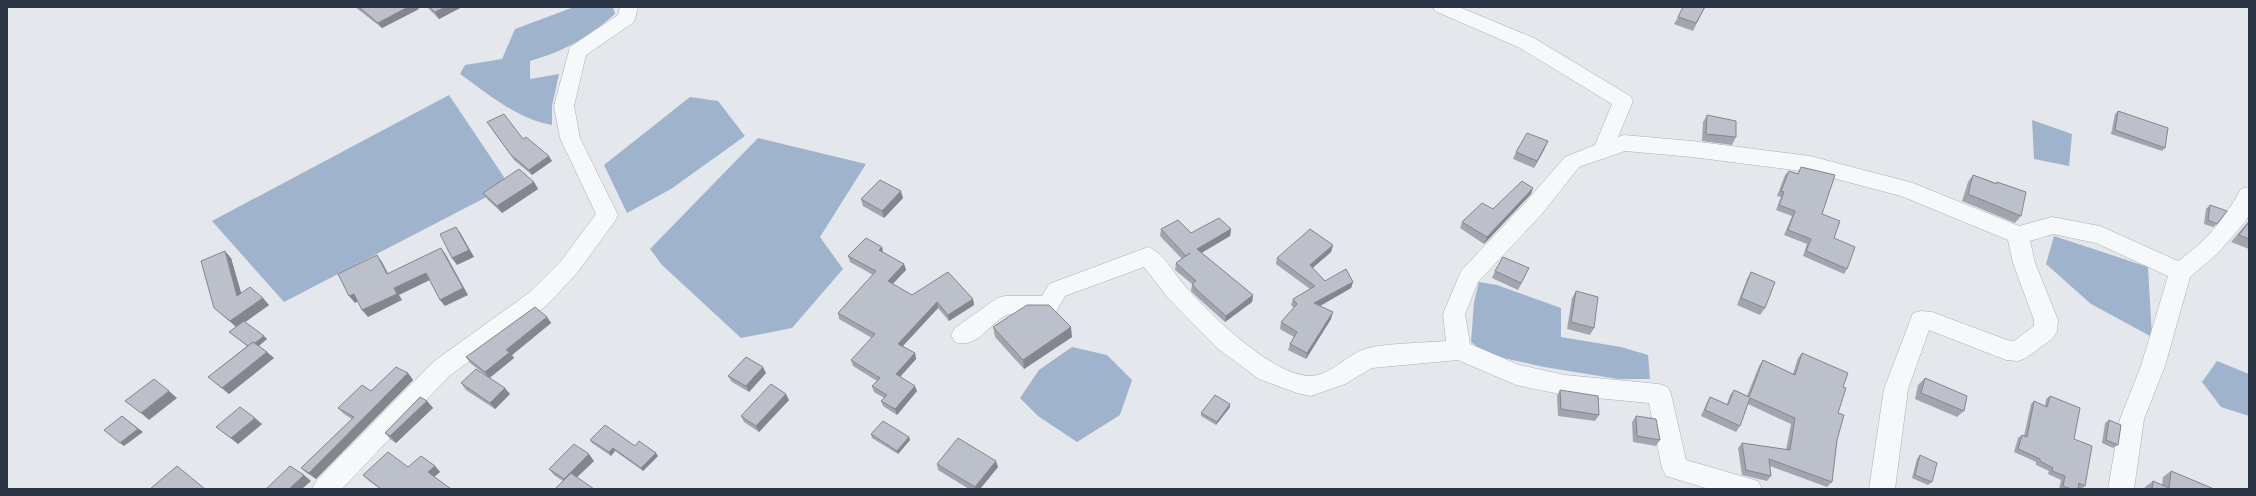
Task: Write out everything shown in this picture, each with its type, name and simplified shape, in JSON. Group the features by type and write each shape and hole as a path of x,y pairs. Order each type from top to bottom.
{"street":[{"path":"325,489 441,369 538,298 569,268 607,215 570,138 564,106 577,52 627,18 629,7"},
{"path":"1442,7 1527,43 1623,101 1603,150"},
{"path":"1459,350 1454,314 1469,277 1533,209 1572,162 1624,143 1692,149 1810,164 1906,189 2018,235 2052,226 2100,235 2180,272"},
{"path":"2121,489 2132,419 2153,366 2180,272 2190,266 2216,240 2244,206 2249,195"},
{"path":"1882,489 1896,389 1920,320 1932,321 2006,350 2018,351 2046,331 2046,320 2024,263 2018,235"},
{"path":"963,335 1005,305 1048,305 1057,290 1148,256 1178,293 1226,341 1267,372 1297,383 1311,386 1337,377 1368,358 1459,350 1516,374 1558,384 1659,394 1675,468 1687,489"},
{"path":"1675,468 1749,489"}],"water":[{"path":"574,7 613,7 615,14 595,30 575,43 554,53 530,61 530,79 559,74 552,106 552,125 539,122 515,112 460,74 465,65 502,59 515,29"},
{"path":"449,95 504,177 502,189 284,302 212,221"},
{"path":"690,97 718,101 745,136 671,189 627,213 604,165"},
{"path":"2032,120 2072,134 2069,166 2034,159"},
{"path":"758,138 866,164 820,237 843,269 792,328 741,338 662,265 650,249"},
{"path":"2054,236 2148,267 2152,337 2091,304 2046,264"},
{"path":"1479,282 1497,285 1561,308 1561,337 1621,347 1648,355 1650,379 1618,379 1544,367 1486,354 1471,342 1474,302"},
{"path":"1072,347 1107,355 1132,380 1120,415 1077,442 1038,416 1020,398 1039,370"},
{"path":"2217,361 2249,374 2249,416 2221,407 2202,382"}],"building":[{"path":"359,7 408,7 378,23"},
{"path":"429,7 445,7 435,12"},
{"path":"1683,7 1705,7 1696,23 1678,17"},
{"path":"2118,111 2168,128 2165,148 2115,130"},
{"path":"504,114 523,139 526,137 549,156 529,170 511,155 487,122"},
{"path":"1707,115 1736,121 1736,137 1706,134"},
{"path":"1527,133 1548,141 1537,161 1516,152"},
{"path":"1801,167 1835,175 1822,214 1840,221 1834,238 1855,247 1847,269 1806,251 1811,239 1788,230 1795,211 1779,205 1784,192 1781,191 1789,171 1798,174"},
{"path":"519,169 534,182 497,206 483,193"},
{"path":"1973,175 1997,184 1997,182 2026,192 2021,216 1968,194"},
{"path":"880,180 901,191 882,211 861,199"},
{"path":"1522,181 1533,188 1487,237 1462,222 1482,203 1493,209"},
{"path":"2210,205 2227,211 2217,224 2208,220"},
{"path":"1219,218 1231,229 1197,249 1253,295 1226,316 1197,290 1192,284 1196,281 1176,263 1186,256 1161,229 1178,220 1191,233"},
{"path":"2249,222 2249,239 2239,235"},
{"path":"456,227 469,250 452,258 440,234"},
{"path":"1310,229 1333,245 1310,265 1325,281 1346,269 1353,282 1314,303 1333,312 1307,353 1290,344 1297,332 1281,322 1297,304 1293,299 1315,286 1277,258"},
{"path":"866,238 882,247 879,250 904,264 888,281 912,295 948,272 973,299 948,315 937,302 898,344 915,353 896,374 915,386 895,409 881,401 887,395 872,386 880,378 851,360 875,334 838,313 876,271 848,256"},
{"path":"441,248 463,288 440,300 426,273 394,288 397,294 362,310 354,294 349,296 338,274 377,255 387,274"},
{"path":"225,251 237,296 250,287 263,298 230,321 214,308 201,261"},
{"path":"1503,257 1529,268 1521,283 1495,271"},
{"path":"1751,272 1775,282 1765,308 1741,298"},
{"path":"1576,291 1598,297 1594,328 1571,322"},
{"path":"1027,305 1049,305 1071,327 1023,360 993,327"},
{"path":"535,307 547,317 506,350 510,352 485,372 466,357"},
{"path":"244,321 264,336 248,346 229,332"},
{"path":"253,342 267,352 222,388 208,377"},
{"path":"1802,353 1848,373 1843,387 1846,388 1838,413 1844,415 1837,440 1832,482 1769,459 1771,476 1746,470 1742,443 1790,450 1795,418 1750,398 1740,426 1705,410 1710,397 1728,405 1734,390 1749,397 1763,360 1795,375"},
{"path":"746,357 763,367 746,386 728,376"},
{"path":"396,367 408,373 309,473 301,468 354,417 338,408 362,385 371,391"},
{"path":"476,369 505,388 490,403 461,383"},
{"path":"1925,378 1967,396 1964,411 1921,393"},
{"path":"154,379 169,391 141,413 125,401"},
{"path":"771,384 786,394 756,426 741,416"},
{"path":"1560,390 1598,396 1599,415 1561,409"},
{"path":"1215,395 1230,404 1217,422 1201,413"},
{"path":"2050,396 2080,408 2074,439 2092,446 2085,486 2079,483 2078,489 2071,489 2063,486 2065,476 2052,471 2053,468 2040,461 2040,459 2018,449 2022,435 2027,437 2034,401 2047,407"},
{"path":"420,397 427,401 390,436 385,433"},
{"path":"240,407 255,418 231,438 216,427"},
{"path":"122,416 138,429 120,443 104,430"},
{"path":"1636,416 1656,419 1660,440 1637,436"},
{"path":"2109,420 2121,425 2118,445 2106,440"},
{"path":"883,421 909,437 897,451 871,434"},
{"path":"605,425 635,446 639,441 656,453 641,468 613,448 609,452 590,440"},
{"path":"958,438 996,461 975,487 937,464"},
{"path":"574,444 589,454 564,479 549,469"},
{"path":"388,452 408,467 421,456 435,466 428,472 451,489 381,489 363,475"},
{"path":"1920,455 1937,463 1932,482 1915,475"},
{"path":"177,466 205,489 150,489"},
{"path":"290,466 304,475 289,489 266,489"},
{"path":"2171,471 2214,489 2152,489 2153,481 2169,488"},
{"path":"571,473 594,489 555,489"}]}
